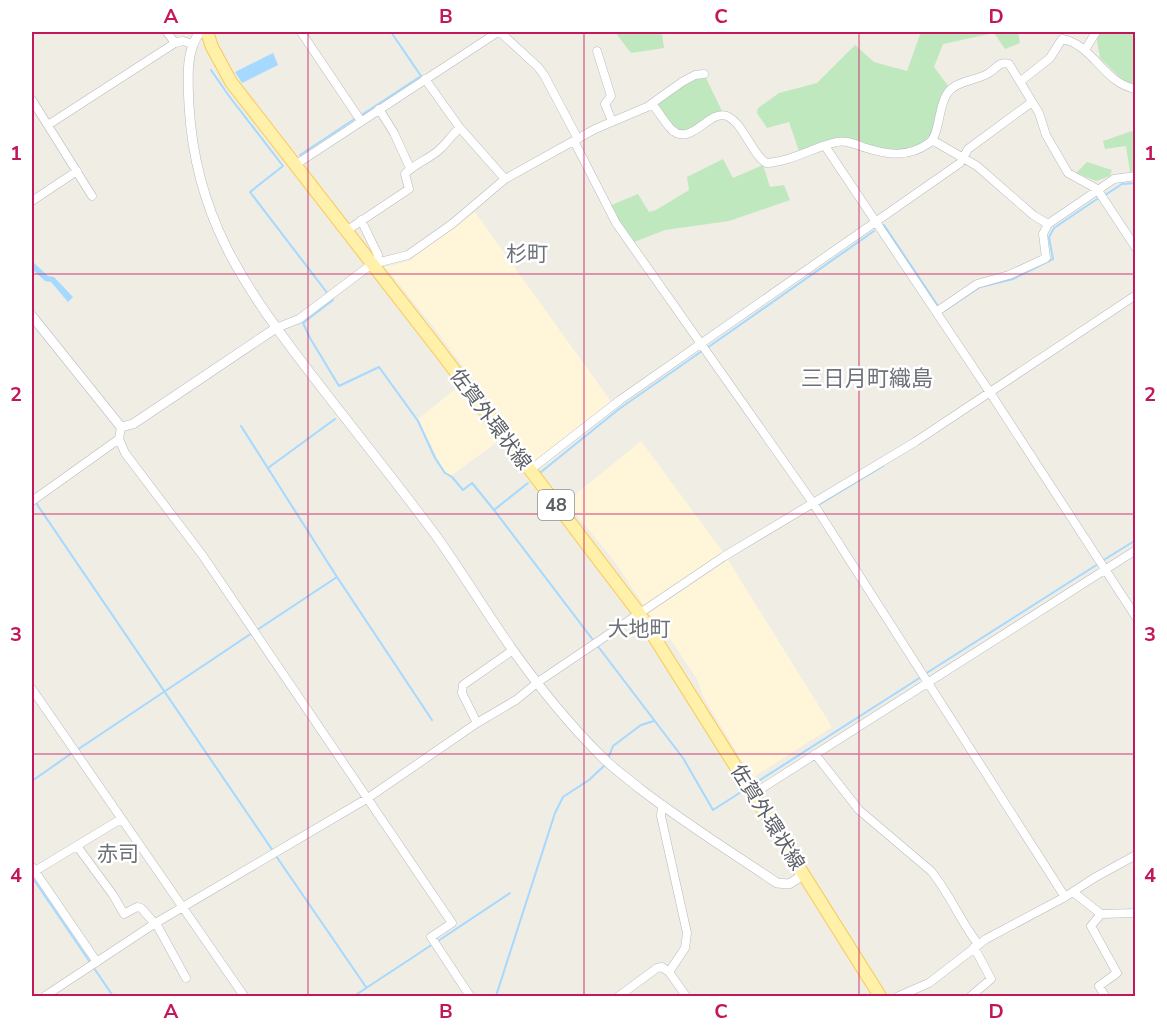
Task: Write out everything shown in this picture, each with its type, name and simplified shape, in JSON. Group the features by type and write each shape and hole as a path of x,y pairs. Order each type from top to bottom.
{"main road":[{"name":"佐賀外環状線","path":"207,32 212,47 231,82 346,231 375,263 639,614 880,996"}],"street":[{"path":"167,32 175,43"},
{"path":"200,32 192,44 188,85 190,120 202,188 230,257 276,328 436,535 513,650 584,739 607,762 662,805 777,883 789,885 802,872"},
{"path":"301,32 361,121"},
{"path":"295,165 499,32 544,75 616,223 813,503 1065,897"},
{"path":"1085,50 1096,32"},
{"path":"1021,81 1050,58 1062,35 1085,50 1120,85 1136,89"},
{"path":"48,125 175,43 183,41 192,44"},
{"path":"597,51 611,96 605,104 612,121"},
{"path":"652,104 677,134 690,133 724,115 731,118 750,141 761,160 766,163 838,142 851,143 879,152 905,154 916,151 932,140 944,100 953,87 989,73 1004,63 1012,68 1021,81 1039,113 1046,135 1068,172 1097,189 1136,248"},
{"path":"121,427 133,424 276,328 299,319 375,263 408,255 452,224 505,179 612,121 652,104 695,75 704,74"},
{"path":"425,79 460,128 505,179"},
{"path":"32,100 92,196"},
{"path":"530,470 620,400 960,163 968,150 1032,102"},
{"path":"379,109 394,133 410,168"},
{"path":"346,231 409,189 405,174 410,168 440,149 449,136 460,128"},
{"path":"932,140 977,166 1033,215 1048,225"},
{"path":"825,146 989,391 1136,617"},
{"path":"32,201 76,171"},
{"path":"936,312 977,284 1009,275 1046,258 1043,234 1048,225 1114,179 1136,176"},
{"path":"361,220 378,255 375,263"},
{"path":"45,996 154,924 368,798 723,556 915,442 1136,295"},
{"path":"32,316 121,427"},
{"path":"33,500 118,439 121,427"},
{"path":"118,439 125,453 203,556 452,924 431,937 470,996"},
{"path":"753,794 1136,550"},
{"path":"477,723 462,693 463,685 513,650"},
{"path":"32,689 244,996"},
{"path":"815,754 859,810 931,871 960,915 991,979 971,996"},
{"path":"662,805 661,816 687,933 685,948 669,972"},
{"path":"94,964 33,869 121,819"},
{"path":"76,846 113,895 124,914 137,907 141,908 158,927 186,978"},
{"path":"899,996 929,983 976,945 1136,855"},
{"path":"1073,892 1101,914 1136,913"},
{"path":"1101,914 1091,926 1117,973 1099,986 1105,996"},
{"path":"619,996 657,968 662,967 669,972 686,996"}],"shaded area":[{"path":"475,212 612,403 535,463 435,329 385,267 409,261"},
{"path":"457,388 497,442 452,475 445,472 418,419"},
{"path":"641,441 723,552 644,606 615,562 566,502"},
{"path":"728,560 832,727 752,778 704,698 697,679 649,613"}],"green space":[{"path":"615,32 659,32 662,34 664,48 631,53"},
{"path":"921,32 1018,32 1020,43 1005,49 994,33 943,44 934,67 949,87 938,105 932,133 916,149 896,151 831,140 799,151 789,122 767,128 757,113 758,108 779,93 817,83 855,45 874,62 907,71"},
{"path":"1100,32 1135,32 1135,84 1125,82 1100,58 1097,41"},
{"path":"705,76 722,111 687,131 677,131 655,104 694,77"},
{"path":"1135,130 1135,172 1130,172 1126,146 1105,149 1103,141"},
{"path":"723,159 733,178 763,165 770,187 784,185 790,200 729,221 665,230 634,242 609,206 638,194 649,212 656,210 689,190 687,177"},
{"path":"1087,162 1112,170 1110,176 1096,181 1076,173"}],"water":[{"path":"273,53 278,65 242,83 235,72"},
{"path":"32,261 48,276 54,277 73,297 68,302 51,282 45,281 32,269"}],"waterway":[{"path":"360,116 421,76 391,32"},
{"path":"211,70 283,166 250,192 328,294"},
{"path":"300,155 356,118"},
{"path":"1105,195 1122,184 1136,183"},
{"path":"944,311 980,287 1013,279 1053,259 1049,237 1054,228 1097,199"},
{"path":"884,225 938,306"},
{"path":"707,348 874,231"},
{"path":"332,298 333,300 303,323 339,386 379,367 418,421 435,458 445,473 452,477 463,490 472,483 494,510 683,758 713,810 741,792"},
{"path":"541,472 619,409 702,351"},
{"path":"268,468 335,419"},
{"path":"241,426 432,720"},
{"path":"820,504 883,466"},
{"path":"494,510 528,483"},
{"path":"32,497 273,851"},
{"path":"1102,561 1136,540"},
{"path":"925,674 1098,564"},
{"path":"257,630 337,577"},
{"path":"77,750 252,633"},
{"path":"757,782 921,677"},
{"path":"608,759 613,746 641,725 654,721"},
{"path":"32,781 72,753"},
{"path":"496,996 555,813 563,797 589,780 606,764"},
{"path":"276,856 366,987"},
{"path":"32,877 113,996"},
{"path":"438,941 510,893"},
{"path":"354,996 433,944"}],"district":[{"name":"杉町","path":"527,254"},
{"name":"三日月町織島","path":"867,378"},
{"name":"大地町","path":"639,629"},
{"name":"赤司","path":"118,854"}]}
